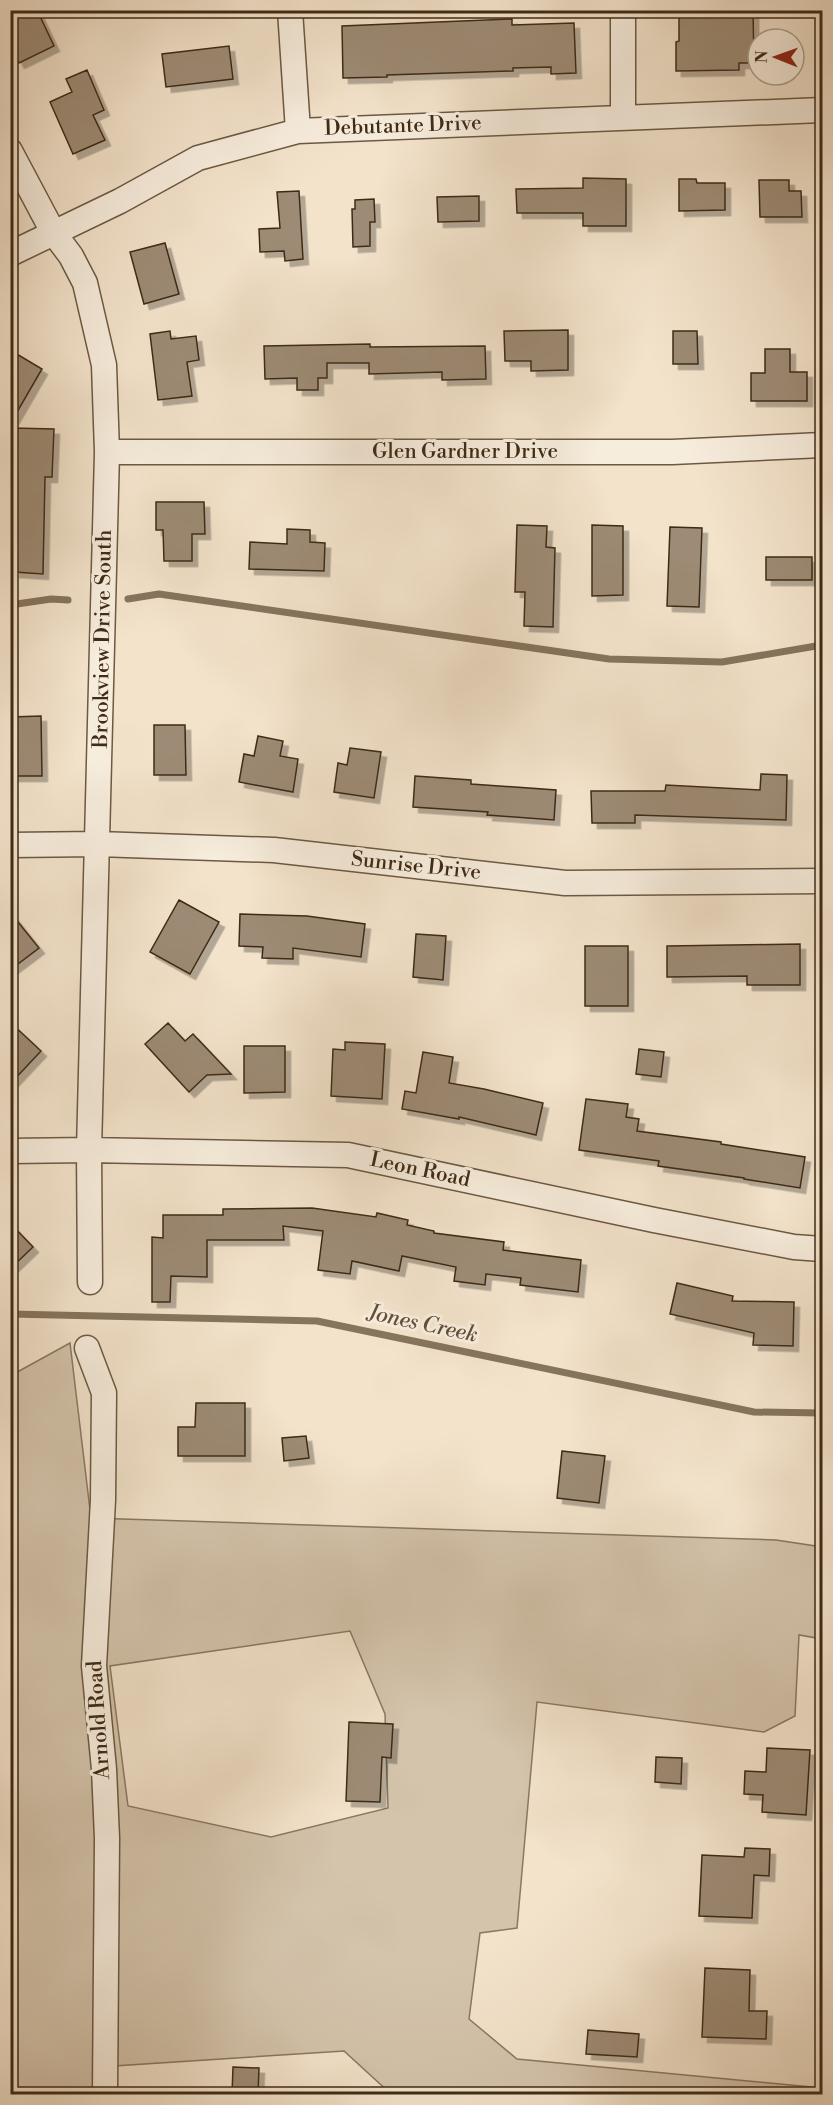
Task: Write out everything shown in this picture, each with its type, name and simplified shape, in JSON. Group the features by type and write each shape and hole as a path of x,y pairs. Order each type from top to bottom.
{"street":[{"path":"290,10 298,131"},
{"path":"623,10 623,117"},
{"name":"Debutante Drive","path":"10,254 120,201 198,158 298,131 822,110"},
{"name":"Brookview Drive South","path":"10,151 53,232 71,256 85,283 104,365 107,452 89,1150"},
{"name":"Glen Gardner Drive","path":"107,452 672,452 822,445"},
{"name":"Sunrise Drive","path":"10,845 98,844 274,850 566,883 822,881"},
{"path":"89,1150 90,1282"},
{"name":"Leon Road","path":"10,1151 89,1150 348,1155 666,1222 794,1247 822,1249"},
{"name":"Arnold Road","path":"87,1348 104,1392 103,1500 93,1666 104,1769 107,1838 105,2094"}],"shaded area":[{"path":"70,1343 91,1518 776,1540 822,1547 822,1639 799,1635 795,1716 764,1732 537,1702 517,1928 480,1933 469,2019 517,2059 822,2088 822,2094 391,2094 344,2051 114,2066 114,2094 11,2094 10,1376","holes":["350,1631 385,1714 388,1808 271,1837 128,1806 110,1666"]}],"building":[{"path":"10,10 37,10 54,46 19,63 10,46"},
{"path":"679,10 753,10 753,27 746,27 746,63 739,63 739,70 676,71 676,42 679,41"},
{"path":"512,19 512,25 574,23 576,73 551,74 551,67 513,68 513,71 343,78 342,26"},
{"path":"229,46 233,79 166,87 162,54"},
{"path":"87,70 104,110 93,115 105,140 73,154 50,102 72,92 66,79"},
{"path":"583,178 626,179 626,226 583,226 583,213 517,213 516,189 583,188"},
{"path":"679,179 696,179 697,183 725,183 725,210 679,211"},
{"path":"759,180 789,180 789,191 801,191 802,217 760,217"},
{"path":"299,191 303,259 285,261 284,251 260,252 259,229 280,228 277,192"},
{"path":"479,196 479,221 438,222 437,197"},
{"path":"374,199 375,222 370,222 370,246 353,247 352,209 355,209 355,200"},
{"path":"165,243 179,294 144,304 130,252"},
{"path":"568,330 568,370 531,371 531,361 505,361 504,331"},
{"path":"170,331 171,339 196,336 199,360 187,362 192,396 158,400 150,334"},
{"path":"673,331 697,331 698,364 673,364"},
{"path":"370,344 370,347 485,346 486,379 442,380 442,372 369,374 369,363 327,363 327,378 318,378 318,390 297,390 297,378 265,379 264,346"},
{"path":"765,349 790,349 790,372 807,372 807,401 751,401 751,373 765,373"},
{"path":"10,350 42,369 13,419 14,396 10,402"},
{"path":"12,428 54,429 52,477 45,477 43,574 14,572 16,529 10,528"},
{"path":"156,502 204,502 205,534 192,534 192,561 164,561 163,530 156,530"},
{"path":"517,525 547,526 546,547 555,548 553,627 524,626 525,592 515,592"},
{"path":"592,525 623,526 623,595 592,596"},
{"path":"670,527 702,528 699,607 667,606"},
{"path":"287,529 310,530 310,542 325,543 324,571 249,569 250,542 287,544"},
{"path":"766,557 812,557 812,580 766,580"},
{"path":"41,716 42,776 10,776 10,717"},
{"path":"154,725 185,725 186,775 154,775"},
{"path":"258,736 283,741 280,756 298,759 293,792 239,782 244,754 254,756"},
{"path":"350,748 381,752 374,798 334,792 338,763 347,765"},
{"path":"761,774 787,775 786,820 635,815 635,823 592,823 591,791 665,791 666,785 760,790"},
{"path":"415,776 471,780 471,784 556,790 554,820 487,815 488,812 413,807"},
{"path":"179,900 219,922 190,974 150,952"},
{"path":"10,912 39,948 10,970"},
{"path":"240,914 307,916 365,924 361,957 293,948 293,959 262,958 263,947 239,946"},
{"path":"416,934 446,936 443,980 413,977"},
{"path":"800,944 800,985 747,985 747,976 667,977 667,946"},
{"path":"585,946 628,946 628,1006 585,1006"},
{"path":"10,1022 41,1051 10,1084"},
{"path":"168,1023 185,1041 193,1034 231,1074 207,1075 189,1092 145,1044"},
{"path":"345,1042 385,1044 382,1099 331,1096 333,1049 345,1050"},
{"path":"244,1046 285,1046 285,1092 244,1093"},
{"path":"639,1049 664,1052 661,1077 636,1074"},
{"path":"423,1052 453,1057 449,1083 543,1103 536,1135 459,1117 459,1119 402,1109 405,1091 416,1093"},
{"path":"586,1099 628,1104 626,1117 639,1119 637,1131 721,1142 721,1144 805,1157 800,1188 658,1166 659,1161 579,1150"},
{"path":"312,1208 376,1217 377,1213 408,1220 407,1225 434,1231 434,1233 504,1242 503,1250 581,1260 578,1292 520,1285 521,1278 486,1274 485,1285 454,1281 456,1267 402,1256 399,1271 352,1261 350,1274 318,1270 323,1231 283,1226 284,1240 207,1240 207,1277 171,1276 170,1302 152,1302 152,1237 163,1238 163,1215 223,1215 223,1209"},
{"path":"10,1223 33,1247 10,1269"},
{"path":"677,1283 733,1296 732,1301 794,1302 793,1346 753,1345 754,1333 670,1314"},
{"path":"196,1403 245,1403 245,1456 178,1456 178,1427 195,1427"},
{"path":"306,1436 309,1458 284,1461 282,1438"},
{"path":"562,1451 605,1456 599,1503 557,1498"},
{"path":"349,1722 393,1724 391,1758 382,1757 380,1802 346,1801"},
{"path":"767,1748 810,1750 806,1815 762,1812 763,1795 744,1794 745,1771 766,1772"},
{"path":"656,1757 682,1758 681,1784 655,1782"},
{"path":"745,1848 770,1849 769,1876 754,1875 752,1918 699,1916 702,1855 744,1857"},
{"path":"705,1968 750,1970 749,2011 767,2011 766,2039 702,2037"},
{"path":"588,2030 639,2034 637,2057 586,2054"},
{"path":"233,2067 259,2068 258,2094 232,2094"}],"waterway":[{"path":"128,599 159,594 609,659 722,662 822,645"},
{"path":"10,605 51,599 68,600"},
{"name":"Jones Creek","path":"10,1314 317,1321 754,1412 822,1413"}]}
